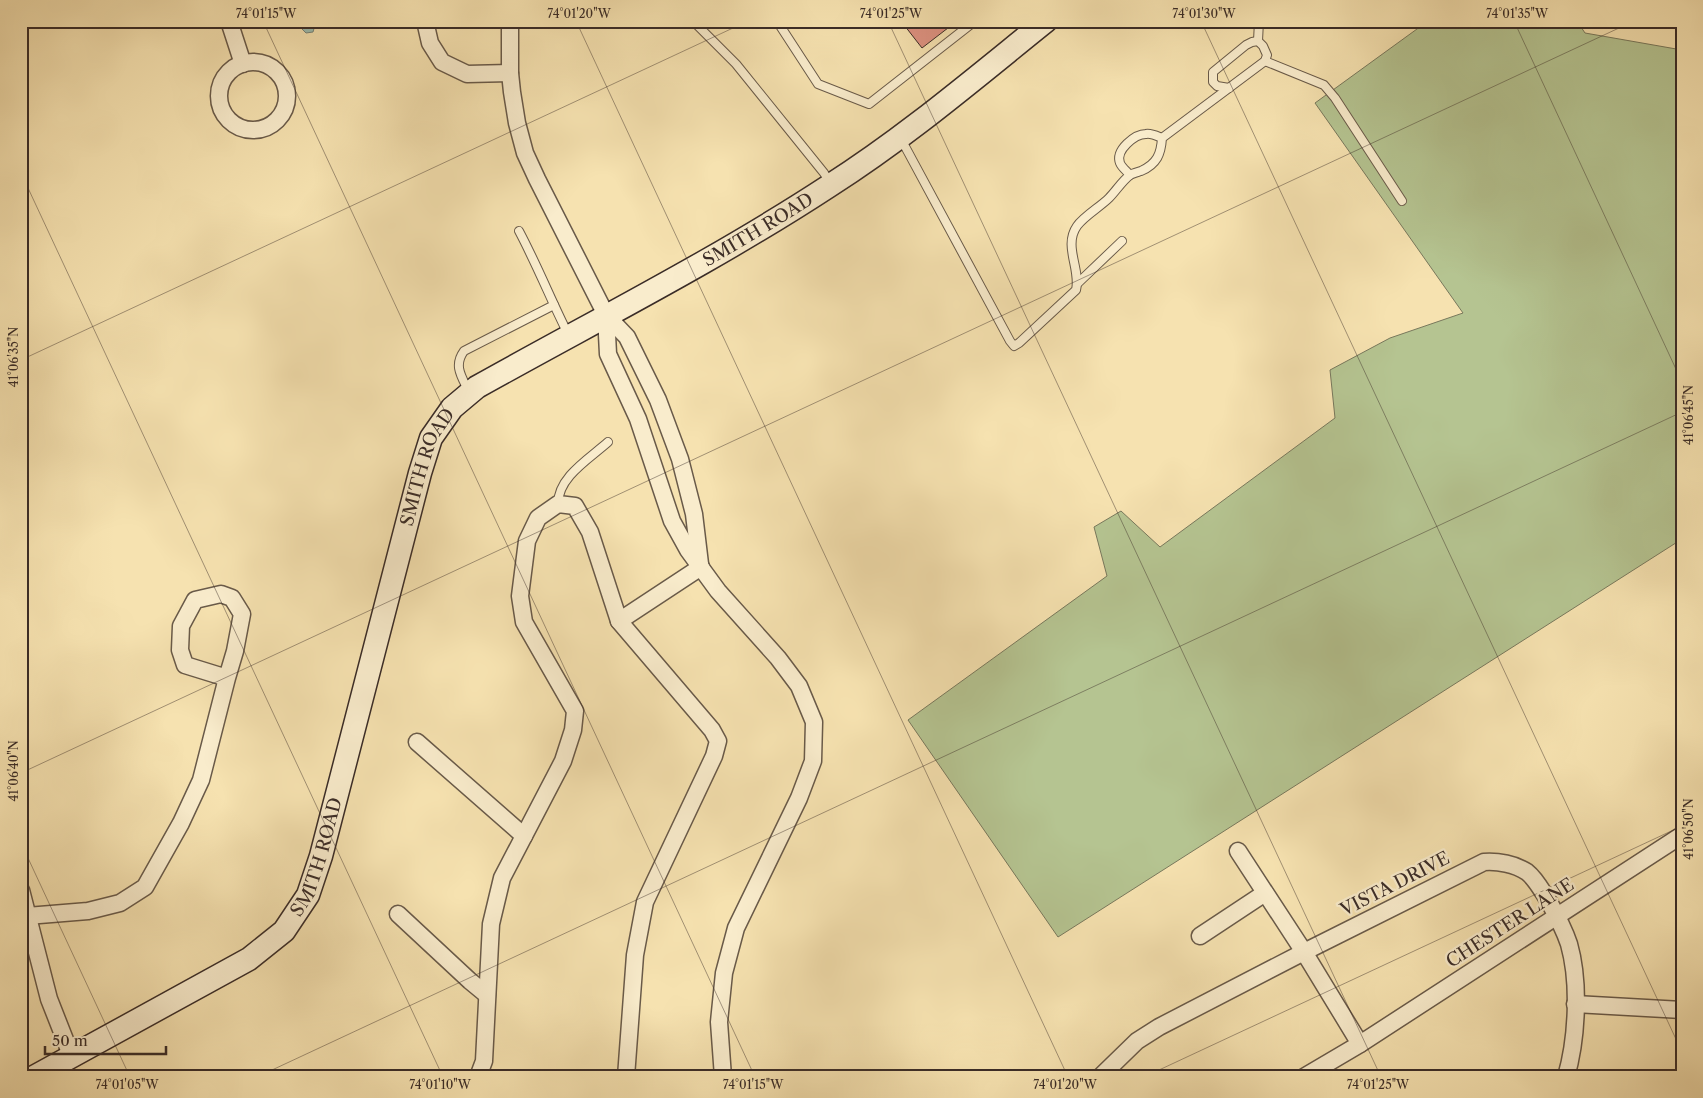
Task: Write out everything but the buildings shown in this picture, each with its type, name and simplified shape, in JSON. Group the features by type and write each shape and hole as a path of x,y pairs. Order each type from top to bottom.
{"street":[{"path":"229,21 243,64"},
{"path":"426,21 430,43 442,62 467,74 510,73"},
{"path":"510,21 510,73 517,123 525,153 606,315 627,337 658,400 685,478 694,514 701,567"},
{"name":"SMITH ROAD","path":"34,1077 249,959 284,931 308,894 321,856 420,473 431,438 452,408 477,387 750,236 831,185 900,137 1046,21"},
{"path":"256,62 269,66 280,74 286,86 287,99 284,112 275,122 264,128 250,130 238,126 228,118 221,106 220,93 223,81 232,70 243,64 256,62"},
{"path":"606,315 608,354 638,419 672,521 688,550 718,591 778,658 799,686 814,722 813,761 799,798 736,928 724,973 718,1022 720,1075"},
{"path":"478,1077 484,1061 491,924 502,878 563,761 573,730 575,710 524,622 520,596 527,541 538,518 558,504 575,506 590,532 619,621 712,730 718,741 714,756 645,902 635,955 626,1077"},
{"path":"619,621 701,567"},
{"path":"27,916 88,912 120,903 145,887 181,822 201,780 235,651 242,614 232,598 220,594 195,600 181,626 180,650 185,665 227,678"},
{"path":"418,742 524,836"},
{"name":"CHESTER LANE","path":"1304,1077 1360,1044 1682,835"},
{"path":"1238,852 1304,952 1360,1044"},
{"name":"VISTA DRIVE","path":"1100,1077 1137,1041 1159,1027 1484,862 1501,861 1528,872 1540,886 1558,916 1569,945 1574,972 1575,1004 1571,1058 1566,1077"},
{"path":"22,892 49,1000 72,1055"},
{"path":"1200,936 1265,893"},
{"path":"398,914 487,995"},
{"path":"1575,1004 1682,1010"}],"lane":[{"path":"692,21 736,64 824,173 831,185"},
{"path":"777,21 818,84 869,104 975,21"},
{"path":"1258,42 1259,21"},
{"path":"900,137 1014,346 1076,290 1078,283 1072,253 1072,239 1077,226 1110,197 1130,175 1143,170 1160,156 1162,138 1229,88 1265,61 1267,55 1263,46 1258,42 1246,45 1213,72 1214,82 1217,86 1229,88"},
{"path":"1265,61 1324,85 1335,98 1402,201"},
{"path":"1130,175 1119,162 1123,148 1139,134 1148,133 1162,138"},
{"path":"519,231 535,260 569,336"},
{"path":"1078,283 1122,241"},
{"path":"470,393 458,367 459,358 464,351 554,305"},
{"path":"558,504 558,494 566,479 608,442"}],"green space":[{"path":"1428,21 1577,21 1585,33 1682,50 1682,539 1058,937 908,720 1107,576 1094,527 1121,511 1160,547 1335,418 1330,370 1390,338 1463,313 1315,103"}],"shaded area":[{"path":"303,21 322,21 322,24 315,25 313,32 306,33 301,28"}]}
